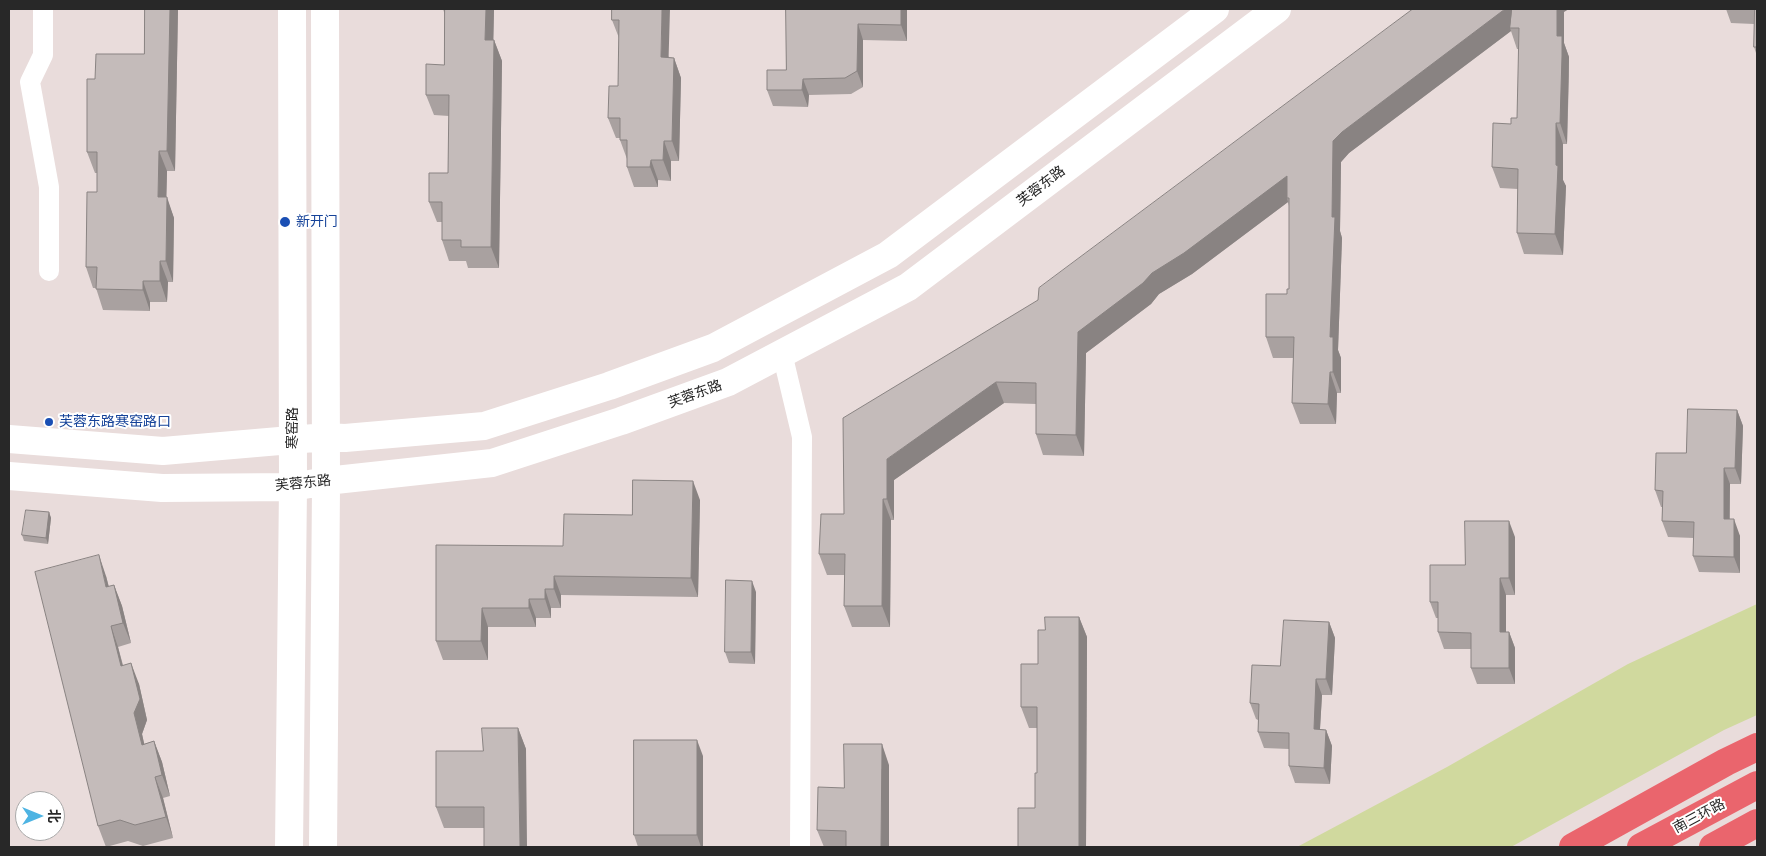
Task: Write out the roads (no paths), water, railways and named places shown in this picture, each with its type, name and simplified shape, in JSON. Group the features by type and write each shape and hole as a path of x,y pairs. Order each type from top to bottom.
{"highway":[{"path":"1573,847 1757,747"},
{"name":"南三环路","path":"1641,847 1757,785"},
{"path":"1713,847 1757,823"}],"main road":[{"name":"寒窑路","path":"290,847 293,486 292,9"},
{"path":"323,847 326,480 325,9"},
{"path":"9,439 163,451 484,426 609,386 713,348 888,255 1215,9"},
{"name":"芙蓉东路","path":"9,476 162,488 293,486 326,480 492,463 621,421 728,382 908,287 1277,9"}],"street":[{"path":"43,9 43,55 30,82 49,187 49,272"},
{"path":"782,353 802,437 800,847"}],"place":[{"name":"新开门","path":"285,222"},
{"name":"芙蓉东路寒窑路口","path":"49,422"}]}
